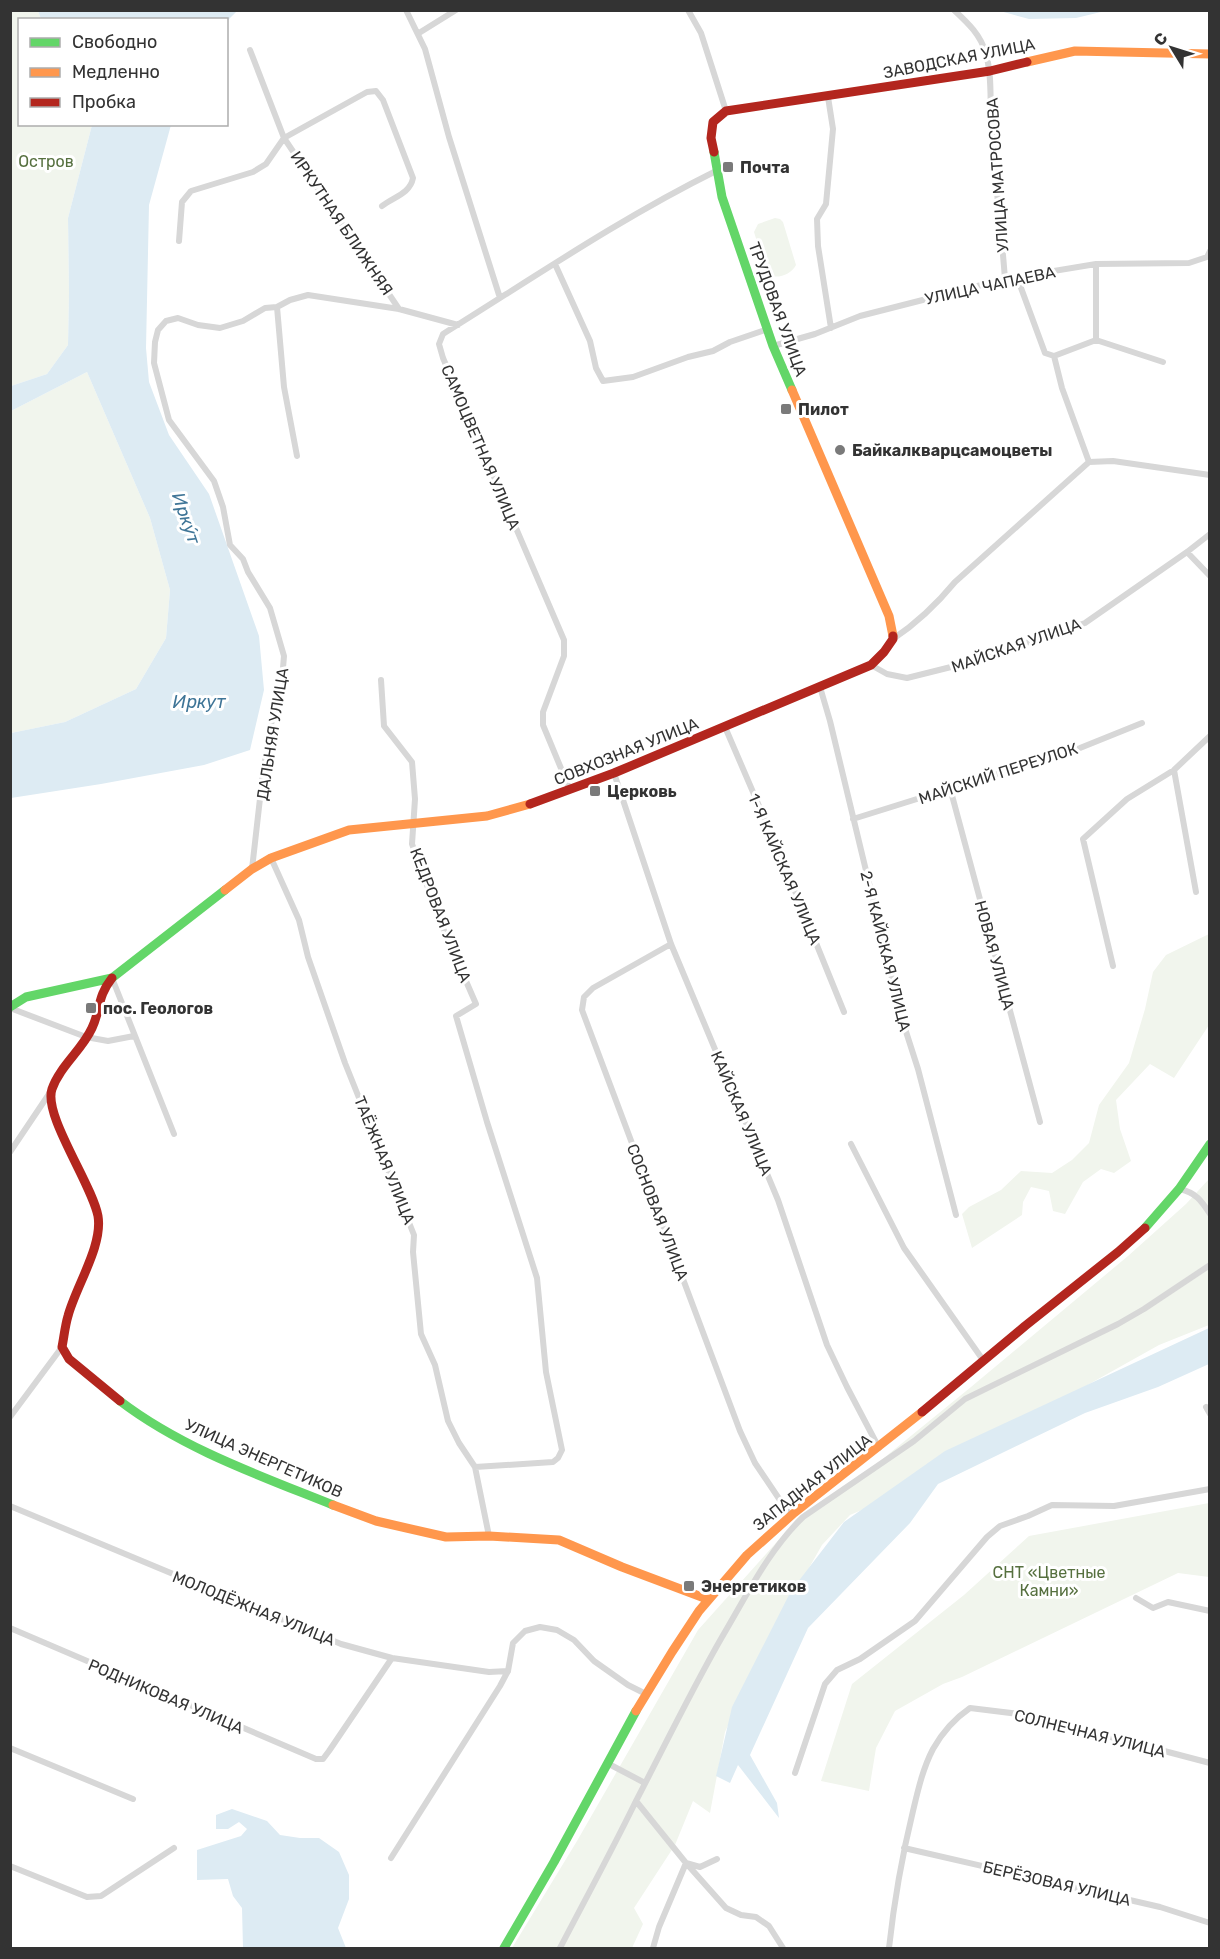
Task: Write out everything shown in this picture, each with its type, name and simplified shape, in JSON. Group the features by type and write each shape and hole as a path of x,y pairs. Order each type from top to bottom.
{"street":[{"path":"406,10 425,49 449,137 500,298"},
{"path":"419,33 456,10"},
{"name":"ТРУДОВАЯ УЛИЦА","path":"688,10 701,33 721,114 713,122 711,138 722,197 773,346 889,616 893,639"},
{"name":"УЛИЦА МАТРОСОВА","path":"954,10 971,25 980,39 990,70 991,118 1005,279"},
{"name":"ИРКУТНАЯ БЛИЖНЯЯ","path":"250,50 284,138 367,258 399,309"},
{"name":"ЗАВОДСКАЯ УЛИЦА","path":"721,114 990,70 1075,51 1209,54"},
{"path":"179,241 182,202 191,191 253,172 266,164 284,138 367,92 376,91 383,100 413,178 412,185 402,195 382,206"},
{"path":"828,97 833,129 826,204 817,219 818,246 831,328"},
{"name":"САМОЦВЕТНАЯ УЛИЦА","path":"570,790 543,725 543,711 564,656 564,640 439,344 443,334 500,298 661,198 716,171"},
{"name":"УЛИЦА ЧАПАЕВА","path":"773,346 831,328 860,315 1005,279 1096,264 1189,263 1207,257 1209,251"},
{"path":"555,264 590,341 596,368 603,381 633,377 688,357 713,351 730,342 768,329"},
{"path":"1096,264 1096,340"},
{"path":"1017,277 1045,353 1054,356 1096,340 1163,362"},
{"path":"297,456 284,387 277,307 290,300 309,295 399,309 458,325"},
{"name":"ДАЛЬНЯЯ УЛИЦА","path":"252,869 263,772 272,719 282,680 284,656 270,608 248,572 243,559 230,545 223,507 214,481 169,420 154,363 154,353 159,330 166,321 178,318 198,325 220,328 243,321 265,308 277,307"},
{"path":"1054,356 1062,388 1089,462 1113,461 1209,475"},
{"name":"СОВХОЗНАЯ УЛИЦА","path":"10,1007 26,997 112,978 252,869 271,858 349,830 487,816 531,804 615,773 871,664 884,652 893,639 913,626 928,612 954,582 1089,462"},
{"name":"МАЙСКАЯ УЛИЦА","path":"871,664 887,674 907,678 967,663 1085,623 1209,534"},
{"path":"1187,552 1209,576"},
{"name":"КЕДРОВАЯ УЛИЦА","path":"381,680 384,726 412,762 415,800 412,844 417,863 476,1004 456,1016 537,1278 546,1372 562,1450 553,1462 474,1467"},
{"name":"2-Я КАЙСКАЯ УЛИЦА","path":"820,687 901,1016 918,1069 956,1215"},
{"name":"МАЙСКИЙ ПЕРЕУЛОК","path":"853,819 1080,748 1142,723"},
{"name":"1-Я КАЙСКАЯ УЛИЦА","path":"725,727 844,1012"},
{"path":"1113,966 1083,839 1127,799 1174,771 1209,736"},
{"path":"1174,771 1196,892"},
{"name":"КАЙСКАЯ УЛИЦА","path":"615,773 671,944 778,1200 827,1345 879,1448"},
{"name":"НОВАЯ УЛИЦА","path":"950,788 1040,1122"},
{"name":"ТАЁЖНАЯ УЛИЦА","path":"271,858 299,920 308,957 345,1063 414,1235 413,1252 421,1334 435,1365 448,1421 474,1467 489,1536"},
{"name":"СОСНОВАЯ УЛИЦА","path":"671,944 593,988 584,997 582,1010 740,1431 754,1463 790,1515"},
{"path":"10,1152 92,1028 103,989 112,978 174,1134"},
{"path":"10,1007 86,1037 108,1041 134,1036"},
{"path":"10,1417 62,1347 68,1315 96,1240 98,1217 89,1190 56,1121 51,1091"},
{"path":"851,1144 904,1248 983,1360"},
{"name":"ЗАПАДНАЯ УЛИЦА","path":"504,1948 561,1851 646,1694 683,1632 706,1599 745,1556 790,1515 879,1448 1131,1240 1180,1189 1209,1144"},
{"path":"1180,1189 1190,1191 1199,1197 1209,1214"},
{"path":"560,1948 700,1677 779,1542 803,1517 914,1441 965,1399 1118,1324 1209,1264"},
{"name":"УЛИЦА ЭНЕРГЕТИКОВ","path":"62,1347 69,1359 84,1373 133,1411 192,1446 332,1505 376,1521 446,1537 489,1536 559,1540 706,1599"},
{"path":"795,1773 825,1684 837,1670 860,1659 915,1621 987,1537 1000,1526 1052,1505 1114,1506 1209,1489"},
{"name":"МОЛОДЁЖНАЯ УЛИЦА","path":"10,1506 341,1644 392,1658 489,1672 507,1671"},
{"path":"1136,1598 1153,1608 1168,1602 1209,1611"},
{"path":"391,1858 500,1686 507,1671 513,1643 525,1631 540,1627 557,1630 574,1640 594,1660 628,1685 646,1694"},
{"name":"РОДНИКОВАЯ УЛИЦА","path":"10,1629 316,1759 323,1759 392,1658"},
{"name":"СОЛНЕЧНАЯ УЛИЦА","path":"904,1848 924,1769 933,1749 957,1717 970,1708 1027,1715 1209,1763"},
{"path":"10,1748 133,1799"},
{"path":"607,1763 645,1784"},
{"path":"636,1801 726,1908 741,1915 756,1917 769,1926 783,1948"},
{"path":"10,1866 87,1897 101,1896 174,1848"},
{"path":"889,1948 892,1913 904,1848"},
{"name":"БЕРЁЗОВАЯ УЛИЦА","path":"904,1848 1160,1907 1209,1923"},
{"path":"686,1863 700,1867 717,1859"},
{"path":"653,1948 658,1928 686,1863"}],"green space":[{"name":"Остров","path":"10,11 38,11 41,18 18,18 18,126 92,126 68,218 68,345 47,374 11,386"},
{"path":"775,218 783,222 796,265 787,274 775,277 767,274 754,232 758,224"},
{"path":"87,372 150,518 170,590 166,638 136,689 65,722 11,733 11,411"},
{"path":"1209,934 1209,1025 1174,1078 1150,1064 1116,1100 1120,1129 1131,1161 1114,1173 1101,1169 1083,1182 1065,1214 1053,1211 1049,1191 1031,1187 1023,1202 1022,1215 972,1248 962,1214 969,1207 1001,1190 1021,1171 1052,1173 1072,1160 1089,1143 1099,1105 1129,1063 1153,972 1166,955"},
{"path":"1209,1179 1209,1325 1159,1345 871,1506 850,1515 822,1545 767,1642 725,1732 710,1813 693,1801 675,1845 634,1908 643,1924 632,1948 512,1948 577,1841 698,1630 791,1526 874,1466 971,1387 1128,1256 1186,1204"},
{"name":"СНТ «Цветные Камни»","path":"1209,1503 1209,1577 1178,1573 943,1684 895,1711 876,1748 869,1791 821,1781 852,1684 964,1595 1029,1536"}],"water":[{"path":"38,10 237,11 228,20 228,18 41,18"},
{"path":"1000,11 1105,11 1076,18 1029,19"},
{"name":"Иркут","path":"92,126 171,126 149,205 146,348 149,382 169,435 209,494 259,636 264,690 250,750 204,765 11,798 11,733 65,722 136,689 166,638 170,590 150,518 87,372 11,411 11,386 47,374 68,345 68,218"},
{"path":"1209,1328 1209,1364 1158,1387 1085,1413 938,1484 910,1523 808,1628 750,1755 777,1803 779,1818 738,1765 730,1783 716,1776 732,1707 791,1591 844,1522 945,1451"},
{"path":"232,1809 267,1821 280,1835 319,1838 339,1852 349,1875 349,1899 338,1928 346,1948 243,1948 242,1908 233,1896 228,1879 197,1880 197,1850 241,1836 247,1829 239,1822 228,1829 216,1829 216,1815"}],"traffic: fast":[{"path":"714,152 722,197 773,346 792,390"},
{"path":"10,1007 26,997 112,978 225,890"},
{"path":"1145,1228 1179,1189 1210,1144"},
{"path":"120,1401 144,1418 196,1447 333,1505"},
{"path":"504,1948 554,1862 636,1711"}],"traffic: slow":[{"path":"1027,62 1075,51 1210,54"},
{"path":"792,390 889,616 893,636"},
{"path":"225,890 252,869 271,858 349,830 487,816 530,804"},
{"path":"636,1711 699,1611 747,1555 794,1513 922,1412"},
{"path":"333,1505 376,1521 446,1537 489,1536 559,1540 707,1599"}],"traffic: jam":[{"path":"714,152 711,138 713,122 726,111 990,71 1027,62"},
{"path":"530,804 614,773 871,665 884,652 893,636"},
{"path":"112,978 101,997 95,1021 88,1036 66,1065 52,1089 51,1101 61,1132 87,1186 98,1216 97,1240 68,1316 62,1347 69,1359 120,1401"},
{"path":"922,1412 1145,1228"}],"place":[{"name":"Почта","path":"728,167"},
{"name":"Пилот","path":"786,409"},
{"name":"Байкалкварцсамоцветы","path":"840,450"},
{"name":"Церковь","path":"595,791"},
{"name":"пос. Геологов","path":"91,1008"},
{"name":"Энергетиков","path":"689,1586"}],"water label":[{"name":"Ирку́т","path":"186,518"}]}
